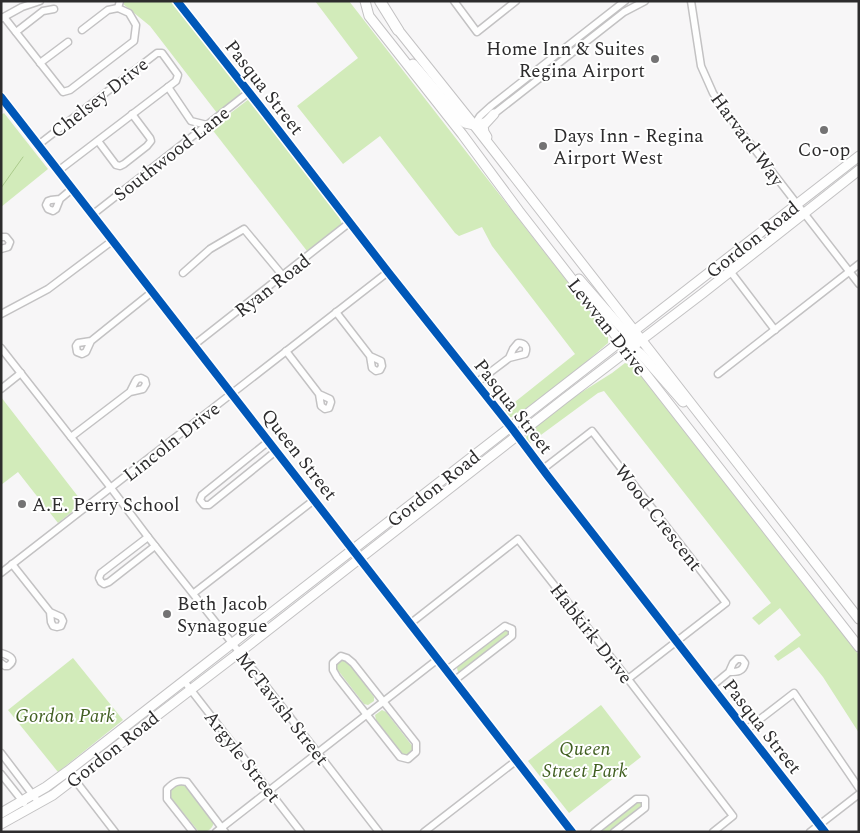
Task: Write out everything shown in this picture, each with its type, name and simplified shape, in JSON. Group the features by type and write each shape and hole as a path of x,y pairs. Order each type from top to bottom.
{"highway":[{"path":"380,1 398,30"}],"main road":[{"name":"Lewvan Drive","path":"366,1 369,16 519,211 628,341"},
{"name":"Lewvan Drive","path":"366,1 379,7 474,124 508,169 628,341 808,584 859,647"},
{"path":"369,16 460,119 474,124 470,129 469,144"},
{"path":"494,114 483,129 508,169"},
{"name":"Gordon Road","path":"1,813 46,787 68,771 511,427 628,341 859,156"},
{"name":"Gordon Road","path":"1,824 53,795 74,779 564,399 628,341 642,340 859,170"},
{"name":"Lewvan Drive","path":"642,340 859,619"},
{"path":"628,341 738,464"},
{"path":"808,584 859,638"}],"street":[{"path":"40,1 22,7 3,18 62,92 70,90 134,41 136,25 129,13 119,4 82,30"},
{"name":"Pasqua Street","path":"177,1 350,224 518,435 825,832"},
{"path":"454,1 477,32 516,1"},
{"path":"474,124 486,111 625,1"},
{"path":"474,124 485,121 624,12 645,1"},
{"name":"Harvard Way","path":"691,1 700,66 721,106 859,284"},
{"path":"16,32 43,11 54,9"},
{"path":"40,64 68,42"},
{"name":"Chelsey Drive","path":"38,145 157,53 162,53 178,75 176,80 168,87"},
{"path":"58,171 168,87 191,121 207,125"},
{"name":"Southwood Lane","path":"92,215 249,92"},
{"name":"Queen Street","path":"1,97 572,832"},
{"path":"98,141 116,165 120,166 147,146 151,141 150,138 132,114"},
{"path":"60,199 72,189"},
{"name":"Ryan Road","path":"194,345 350,224"},
{"path":"183,272 210,249 244,229 283,276"},
{"path":"1,237 6,237 10,242 8,247 1,249"},
{"path":"1,314 48,289 112,241"},
{"path":"718,374 859,264"},
{"name":"Lincoln Drive","path":"1,573 388,272"},
{"path":"730,272 775,330"},
{"path":"91,341 152,292"},
{"path":"336,312 370,356"},
{"name":"McTavish Street","path":"1,348 379,832"},
{"path":"286,351 319,394"},
{"path":"476,383 509,358"},
{"path":"1,388 21,373"},
{"path":"71,437 130,392"},
{"name":"Wood Crescent","path":"543,469 592,431 726,602 677,641"},
{"path":"269,442 202,495 200,500 204,505 209,505 276,451"},
{"path":"194,593 314,500"},
{"path":"148,537 101,573 99,578 101,582 104,584 109,582 155,546"},
{"name":"Habkirk Drive","path":"411,624 518,539 733,816 713,832"},
{"path":"12,564 50,612"},
{"path":"447,670 505,626 512,629 512,636 455,680"},
{"path":"628,679 677,641"},
{"path":"1,653 10,657 12,662 10,666 6,667 1,662"},
{"path":"341,656 347,658 383,702 416,743 416,752 408,758 400,757 333,670 333,663 341,656"},
{"path":"193,832 167,800 167,789 172,784 179,780 188,782 221,830 269,790 438,659"},
{"path":"712,686 729,672"},
{"name":"Argyle Street","path":"184,681 301,832"},
{"path":"746,730 794,693 859,788"},
{"path":"1,753 39,803"},
{"path":"424,832 517,760"},
{"path":"68,771 113,831"},
{"path":"1,774 28,809"},
{"path":"810,832 859,794"},
{"path":"594,832 636,799 645,799 645,808 614,832"}],"green space":[{"path":"124,1 170,1 241,89 240,95 217,113 150,26 123,4"},
{"path":"315,1 349,1 608,334 608,343 572,374 515,417 510,417 505,410 575,354 492,246 482,227 459,236 455,233 380,136 343,164 297,106 358,58"},
{"path":"249,99 336,210 342,224 307,251 211,128"},
{"path":"4,113 48,169 1,207 1,115"},
{"path":"625,363 633,366 859,655 859,733 823,677 799,647 778,661 774,656 801,635 780,608 759,625 752,618 771,603 604,391 598,393 530,443 526,439 527,432 566,402"},
{"path":"1,397 83,503 58,523 18,472 1,485"},
{"path":"506,629 510,634 460,673 458,672 458,666"},
{"name":"Gordon Park","path":"73,658 123,720 58,772 8,710"},
{"path":"343,660 347,661 374,697 374,701 368,705 364,704 337,669 336,665"},
{"name":"Queen Street Park","path":"601,705 641,757 569,813 528,761"},
{"path":"382,710 386,712 413,747 413,751 407,756 403,755 376,720 375,715"},
{"path":"181,784 186,787 214,822 208,830 199,832 171,798 170,792 173,786"},
{"path":"638,801 642,801 642,807 611,832 598,832"}],"waterway":[{"path":"1,188 23,157"}],"cycle path":[{"path":"177,1 825,832"},
{"path":"1,97 572,832"}],"place":[{"name":"Home Inn & Suites Regina Airport","path":"655,59"},
{"name":"Co-op","path":"824,130"},
{"name":"Days Inn - Regina Airport West","path":"543,146"},
{"name":"A.E. Perry School","path":"22,504"},
{"name":"Beth Jacob Synagogue","path":"167,614"}]}
